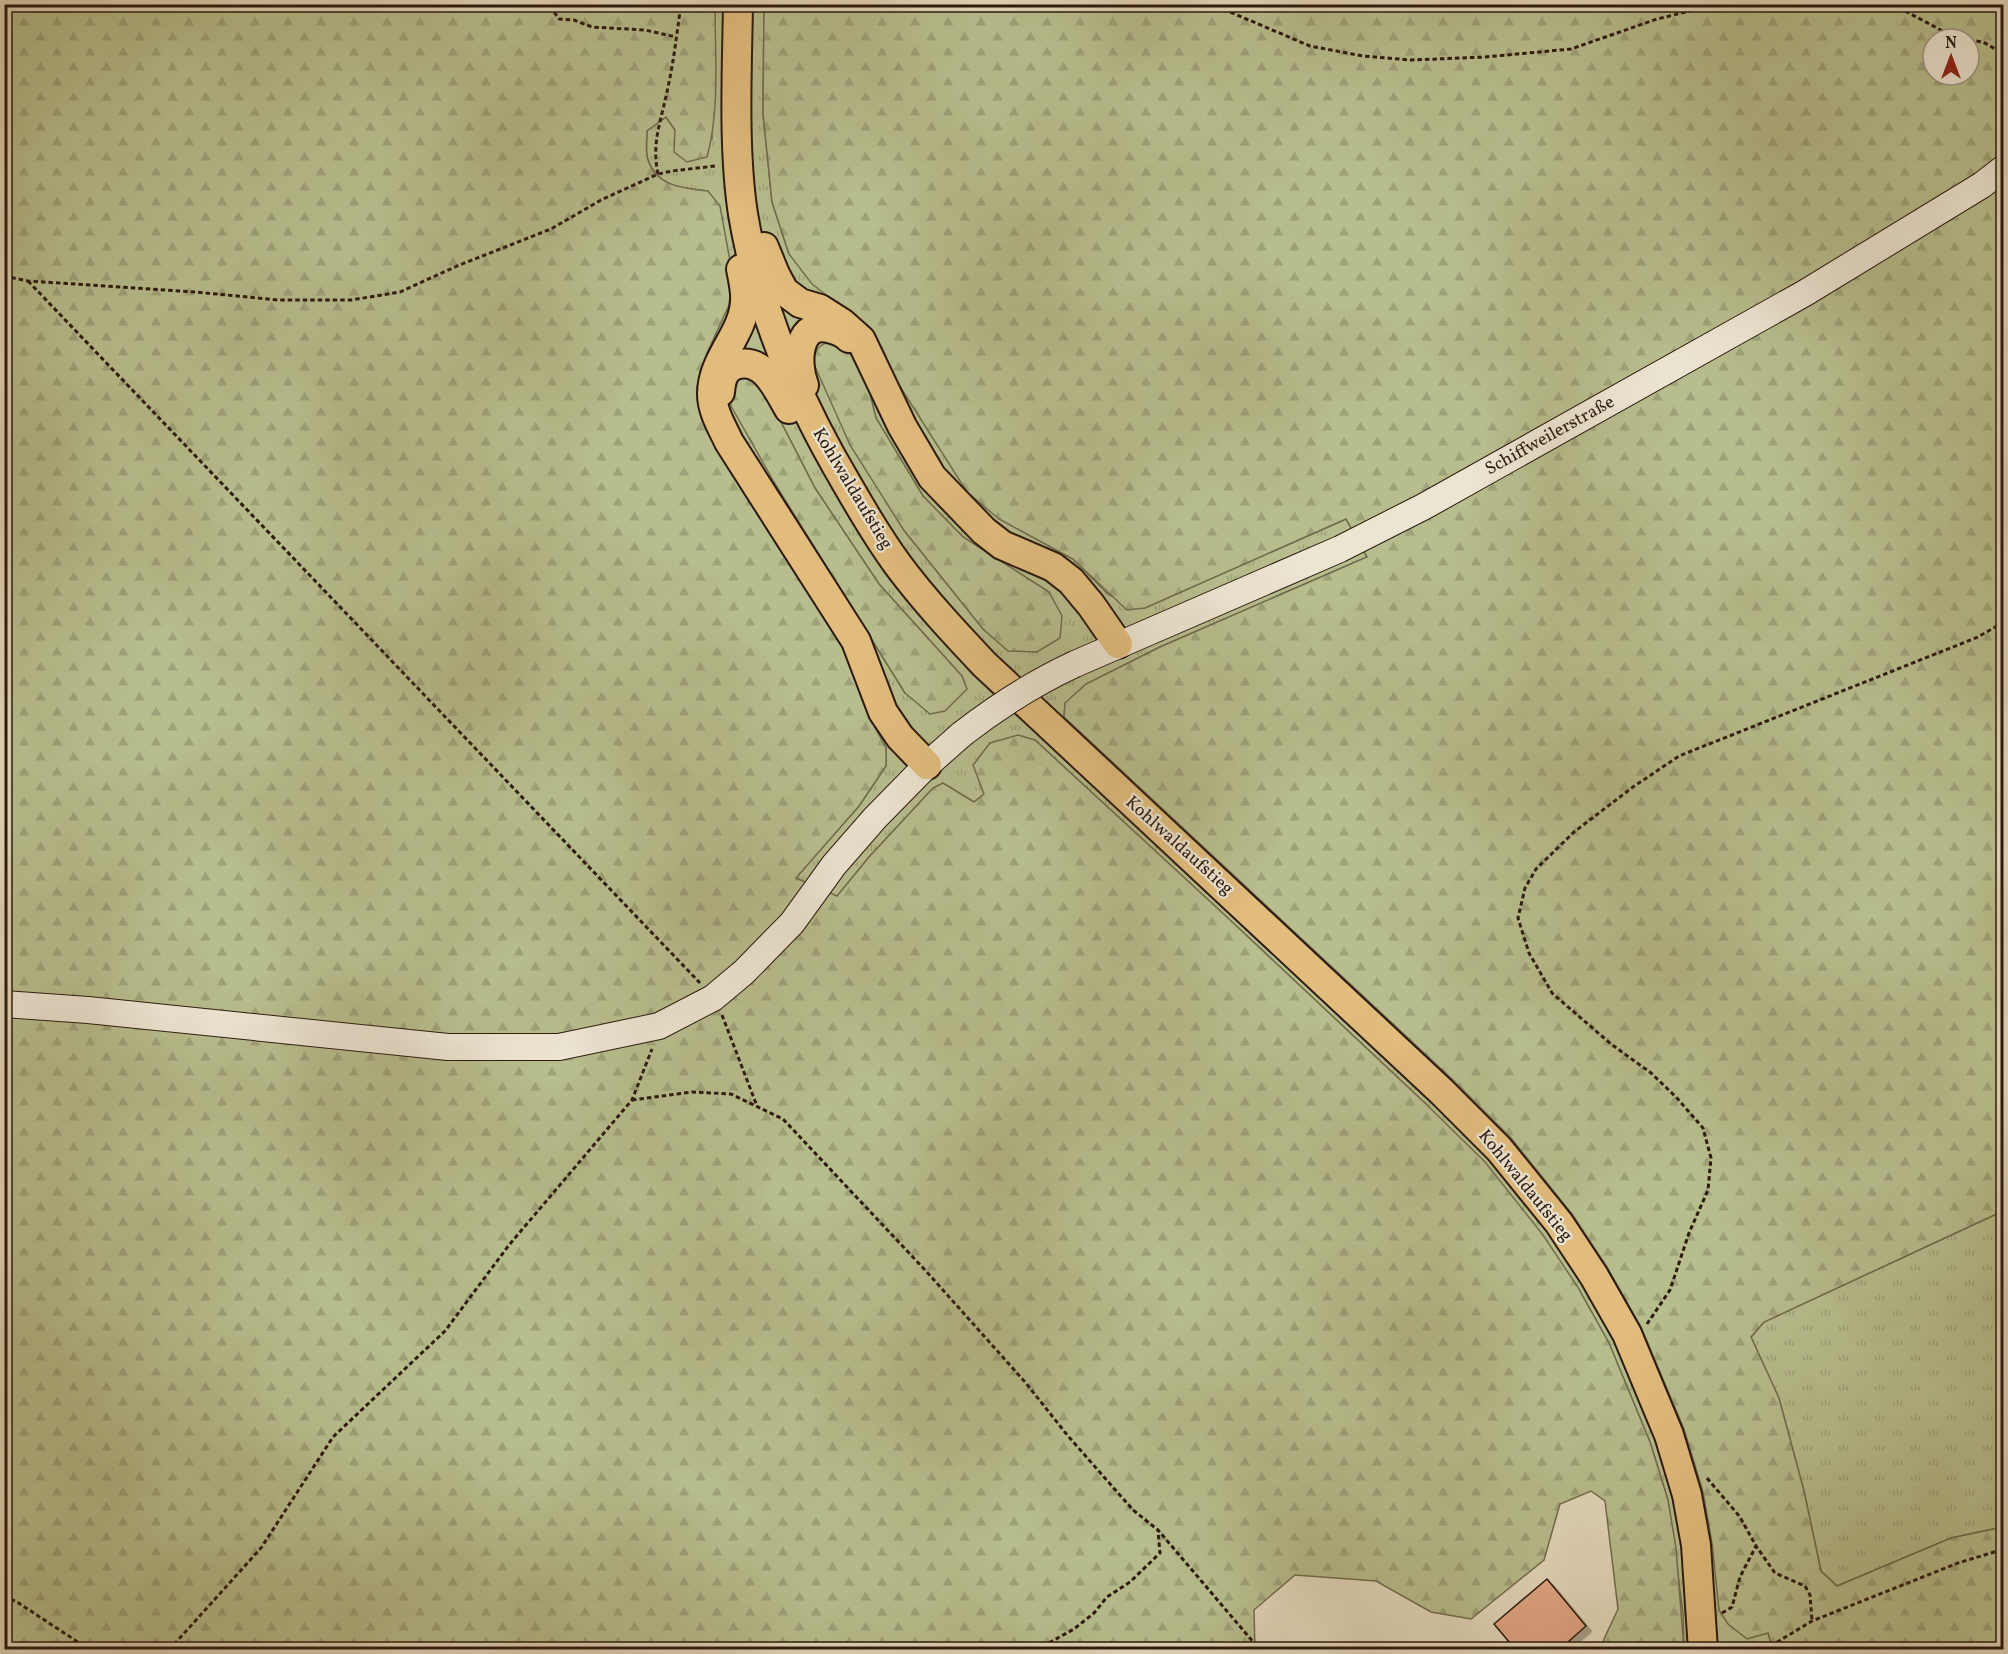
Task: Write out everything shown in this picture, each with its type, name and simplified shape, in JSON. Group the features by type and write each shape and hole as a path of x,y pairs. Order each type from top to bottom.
{"main road":[{"path":"731,4 725,165 729,213 744,287 745,303 739,324 716,368 712,394 715,413 729,442 856,641 883,712 900,736 927,765"},
{"name":"Kohlwaldaufstieg","path":"738,4 739,165 743,212 755,273 773,331 792,379 821,440 870,525 935,611 984,664 1441,1091 1500,1149 1559,1223 1594,1276 1627,1334 1669,1435 1687,1495 1696,1545 1703,1650"},
{"path":"738,46 747,155 763,243 784,291 800,303 820,309 842,323 861,340 902,426 932,477 963,511 1002,545 1053,567 1071,581 1119,644"},
{"path":"852,493 801,377 798,356 802,341 811,331 825,327 843,332 870,362 884,388"},
{"path":"729,442 721,410 719,394 721,379 734,365 757,365 770,377 841,496 898,565"}],"street":[{"name":"Schiffweilerstraße","path":"4,1004 88,1010 448,1047 559,1047 659,1026 713,998 744,972 792,923 834,865 875,818 927,765 962,734 1024,690 1119,644 1340,549 1423,507 1805,293 1982,185 2004,168"}],"path":[{"path":"658,174 655,159 656,133 668,89 681,4"},
{"path":"1194,4 1223,9 1310,46 1363,56 1411,60 1485,57 1571,49 1657,19 1719,4"},
{"path":"1892,4 1935,27"},
{"path":"1906,12 1912,4"},
{"path":"550,6 559,19 574,20 592,27 645,30 676,38"},
{"path":"1981,42 2004,54"},
{"path":"4,276 28,281 278,300 360,299 400,292 457,266 551,229 601,200 658,174 725,165"},
{"path":"28,281 713,998 741,1061 757,1106"},
{"path":"1627,1334 1651,1322 1670,1290 1689,1233 1708,1190 1711,1158 1704,1128 1677,1097 1651,1073 1611,1044 1552,993 1529,953 1518,918 1525,888 1536,869 1574,832 1633,787 1679,756 1978,637 2004,622"},
{"path":"169,1650 261,1548 333,1437 445,1331 509,1245 632,1100 659,1026"},
{"path":"632,1100 692,1092 730,1094 783,1119 987,1339 1133,1510 1158,1530 1260,1650"},
{"path":"1704,1472 1710,1483 1740,1517 1756,1546 1775,1573 1805,1586 1810,1595 1812,1621"},
{"path":"1036,1650 1074,1629 1094,1613 1107,1597 1130,1582 1160,1553 1158,1530"},
{"path":"1715,1617 1732,1607 1740,1577 1756,1546"},
{"path":"1764,1650 1812,1621 1958,1563 2004,1549"},
{"path":"4,1596 17,1602 90,1650"}],"green space":[{"path":"5,5 715,5 714,120 707,157 687,162 674,152 675,130 666,117 647,131 646,145 652,169 664,181 680,187 708,191 720,206 732,272 729,305 707,353 697,387 700,413 831,623 853,668 869,716 886,748 886,766 859,806 796,878 837,896 869,857 933,788 943,783 974,802 984,794 973,765 990,743 1018,735 1035,740 1427,1105 1485,1162 1543,1235 1577,1286 1609,1343 1650,1442 1668,1500 1676,1548 1684,1649 1601,1649 1618,1609 1605,1501 1591,1491 1560,1504 1544,1560 1471,1619 1431,1612 1376,1581 1295,1575 1254,1610 1255,1649 5,1650"},
{"path":"715,5 764,5 763,113 772,202 789,254 850,313 999,519 1073,559 1109,595 1145,608 1346,519 1367,557 1160,647 1086,684 1065,703 1064,717 1452,1079 1511,1138 1572,1214 1607,1267 1641,1327 1684,1429 1703,1492 1712,1543 1768,1633 1773,1649 1684,1649 1683,1613 1668,1500 1650,1442 1609,1343 1577,1286 1427,1105 1035,740 979,781 984,794 974,802 943,783 933,788 869,857 837,897 795,878 859,806 886,766 886,748 869,716 853,668 831,623 700,413 697,387 707,353 708,191 680,187 658,176 652,169 647,156 647,130 666,117 675,130 712,139","holes":["815,351 866,378 876,418 923,496 963,537 1049,592 1009,651 983,629 903,529","762,385 815,488 879,584 962,676 905,693 774,482"]},
{"path":"764,5 2003,5 2003,1211 1764,1322 1751,1337 1779,1398 1804,1491 1821,1571 1837,1586 1951,1538 2003,1527 2003,1649 1773,1649 1768,1633 1747,1639 1728,1624 1719,1610 1712,1543 1703,1492 1684,1429 1641,1327 1607,1267 1572,1214 1511,1138 1452,1079 1064,717 1065,703 1086,684 1160,647 1367,557 1346,519 1145,608 1127,610 1073,559 999,519 967,492 894,377 850,313 812,284 789,254 772,202 763,113"},
{"path":"831,341 848,349 866,378 876,418 923,496 963,537 1049,592 1062,616 1060,638 1037,652 1008,651 983,629 903,529 850,445 813,362 818,348"},
{"path":"748,377 762,385 815,488 879,584 962,676 967,689 945,711 930,714 905,693 774,482 731,406 728,387 732,378"},
{"path":"2003,1211 2003,1527 1951,1538 1837,1586 1821,1571 1804,1491 1779,1399 1751,1337 1764,1322"}],"building":[{"path":"1547,1579 1586,1626 1559,1650 1516,1650 1494,1624"}]}
